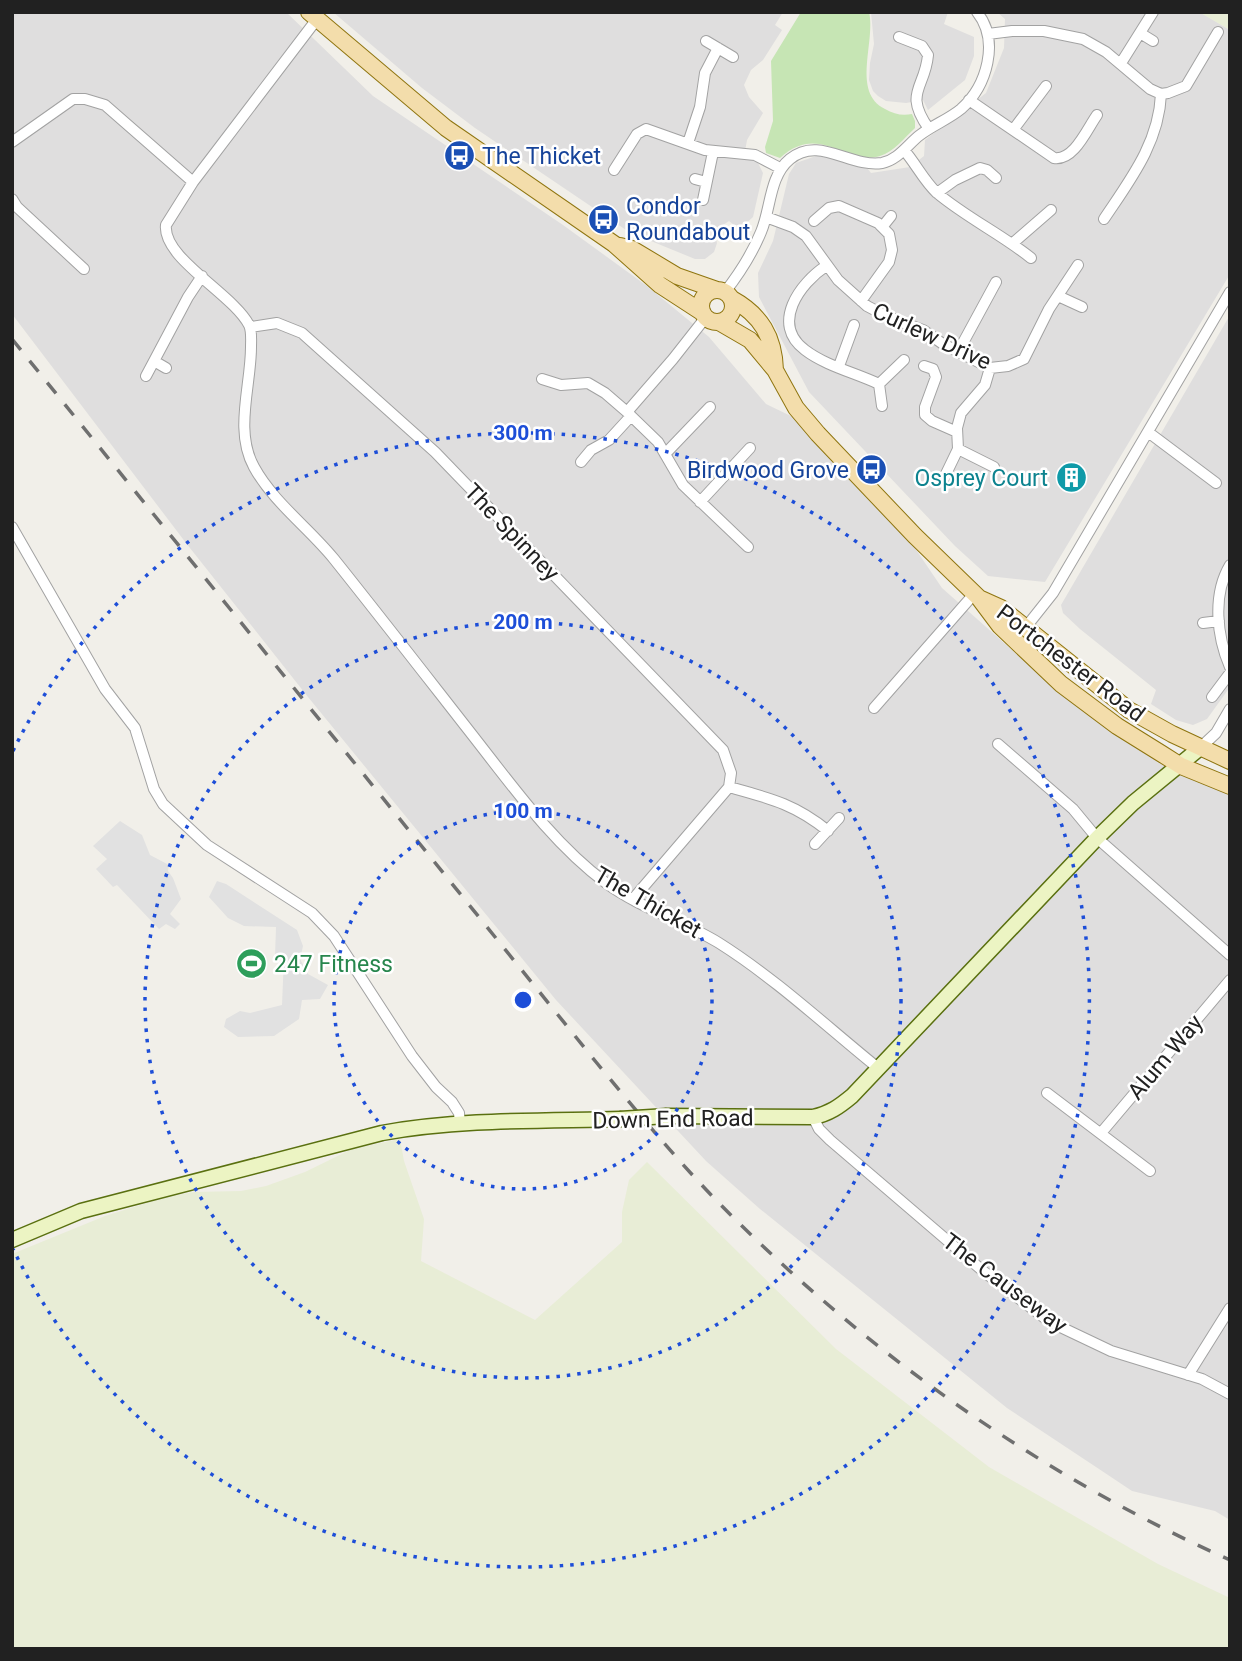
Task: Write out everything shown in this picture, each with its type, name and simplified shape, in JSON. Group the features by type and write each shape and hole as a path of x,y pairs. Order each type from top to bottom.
{"main road":[{"name":"Portchester Road","path":"313,16 446,128 614,244 660,285 750,340 775,370 790,399 818,434 976,596 1000,626 1061,684 1117,726 1181,766 1230,786"},
{"name":"Portchester Road","path":"614,244 632,249 677,276 725,294 750,311 764,329 774,350 775,370"},
{"path":"709,292 725,294 731,313 709,317 703,298 709,292"},
{"name":"Portchester Road","path":"976,596 1002,608 1120,703 1159,727 1230,761"}],"street":[{"path":"725,294 751,253 766,217 780,168 798,153 810,149 870,164 888,161 929,129 954,114 969,100 986,68 989,34 977,12"},
{"path":"1121,63 1153,12"},
{"path":"251,327 230,300 175,250 165,233 171,215 193,182 313,16"},
{"path":"989,34 1044,30 1071,35 1092,43 1121,63 1150,89 1168,93 1186,86 1218,32"},
{"path":"1140,33 1153,41"},
{"path":"899,37 922,46 928,55 915,95 920,113 929,129"},
{"path":"706,41 733,57"},
{"path":"688,143 700,107 705,73 718,48"},
{"path":"1013,130 1046,86"},
{"path":"1104,219 1148,148 1156,127 1161,93"},
{"path":"12,142 66,103 73,99 85,99 105,105 193,182"},
{"path":"969,100 1054,158 1060,159 1069,155 1095,118 1104,128"},
{"path":"614,170 641,130 650,129 713,152 755,155 780,168"},
{"path":"904,150 937,193 971,219 1013,243 1031,258"},
{"path":"703,200 713,152"},
{"path":"937,193 980,167 996,178"},
{"path":"695,179 706,181"},
{"path":"12,199 17,207 85,269"},
{"path":"814,221 829,208 839,206 883,226 891,239 889,262 861,301"},
{"path":"1013,243 1051,210"},
{"path":"883,226 891,216"},
{"name":"Curlew Drive","path":"766,217 793,227 806,236 826,266 861,301 886,316 923,330 990,368 1008,366 1024,359 1036,332 1078,265"},
{"path":"826,266 813,274 793,301 790,326 800,346 815,356 879,384"},
{"path":"146,376 202,276"},
{"path":"958,352 996,282"},
{"path":"1026,627 1053,593 1230,292"},
{"path":"1058,296 1082,307"},
{"path":"581,462 591,450 609,440 709,317"},
{"name":"The Spinney","path":"251,327 277,323 302,333 435,452 723,750 731,773 729,787"},
{"path":"839,366 854,325"},
{"name":"The Thicket","path":"251,327 251,367 244,428 245,444 254,468 265,484 331,555 506,778 557,837 607,883 716,941 749,963 878,1068"},
{"path":"879,384 904,360"},
{"path":"154,361 166,368"},
{"path":"924,366 933,369 936,377 925,415 957,432"},
{"path":"944,478 958,449 957,432 961,413 985,385 990,368"},
{"path":"542,379 561,385 588,383 605,393 651,433 683,485 748,547"},
{"path":"879,384 882,406"},
{"path":"665,454 710,407"},
{"path":"1148,432 1216,483"},
{"path":"700,502 750,448"},
{"path":"958,449 994,467"},
{"path":"12,527 106,689 135,728 155,789 163,804 207,845 312,913 334,936 412,1056 436,1087 452,1102 459,1113 460,1123"},
{"path":"1230,565 1223,576 1219,597 1222,643 1230,667"},
{"path":"874,708 976,596"},
{"path":"1203,623 1219,621"},
{"path":"1212,697 1230,673"},
{"path":"1200,748 1216,733 1230,709"},
{"path":"998,744 1073,809 1097,838 1230,955"},
{"name":"Down End Road","path":"12,1240 81,1211 145,1192 420,1126 667,1116 824,1115 852,1096 1097,838 1133,803 1200,748"},
{"path":"633,899 729,787 771,799 807,814 828,831"},
{"path":"815,844 839,818"},
{"name":"Alum Way","path":"1101,1133 1230,980"},
{"path":"1047,1093 1150,1171"},
{"name":"The Causeway","path":"813,1117 819,1129 830,1140 983,1271 1050,1322 1111,1351 1188,1375 1230,1394"},
{"path":"1188,1375 1230,1308"}],"shaded area":[{"path":"12,12 286,12 373,96 563,225 647,286 709,337 766,404 797,419 902,529 942,588 1047,681 1164,764 1230,795 1230,1520 1215,1511 1132,1491 1007,1408 760,1209 706,1161 556,1000 308,697 186,543 12,314"},
{"path":"333,12 783,12 775,25 782,30 763,60 751,70 744,85 749,97 763,113 747,140 744,157 757,161 763,173 753,217 744,225 734,225 729,221 714,231 717,243 714,252 705,259 695,259 629,232 475,128 422,88"},
{"path":"871,12 948,12 944,24 974,37 974,56 965,80 928,110 923,100 906,103 886,101 878,96 869,80 874,44"},
{"path":"997,12 1200,12 1230,30 1230,274 1045,582 988,576 955,546 809,392 759,297 758,273 773,241 789,174 796,163 823,156 868,169 871,173 910,167 924,156 925,140 986,93 1004,48 1005,19"},
{"path":"1230,315 1230,687 1207,719 1193,725 1176,720 1151,704 1156,690 1080,629 1063,613 1061,605"},
{"path":"120,821 142,835 150,855 169,865 168,871 181,899 170,914 180,924 175,929 166,924 159,929 117,885 113,887 96,869 107,859 93,846"},
{"path":"217,881 226,884 297,930 303,946 300,959 308,974 328,985 320,999 302,1000 299,1019 274,1036 238,1037 224,1027 226,1019 240,1011 250,1013 282,1005 284,957 275,957 276,927 244,926 228,918 209,897"}],"green space":[{"path":"801,12 869,12 869,91 875,101 885,109 898,114 912,114 915,121 915,128 890,151 880,156 867,157 820,144 807,144 794,148 780,158 766,153 765,147 773,121 771,61"},
{"path":"1199,12 1230,12 1230,30"},
{"path":"400,1139 404,1161 424,1219 421,1261 535,1320 622,1242 622,1212 629,1180 647,1162 836,1349 989,1467 1158,1564 1230,1598 1230,1649 12,1649 12,1254 105,1216 166,1197 194,1192 241,1191 266,1186 305,1172 352,1149"}],"railway":[{"path":"12,339 596,1062 717,1201 773,1256 832,1308 893,1358 957,1404 1090,1489 1230,1560"}],"place":[{"name":"The Thicket","path":"459,156"},
{"name":"Condor Roundabout","path":"603,219"},
{"name":"Birdwood Grove","path":"872,470"},
{"name":"Osprey Court","path":"1071,478"},
{"name":"247 Fitness","path":"251,964"}]}
